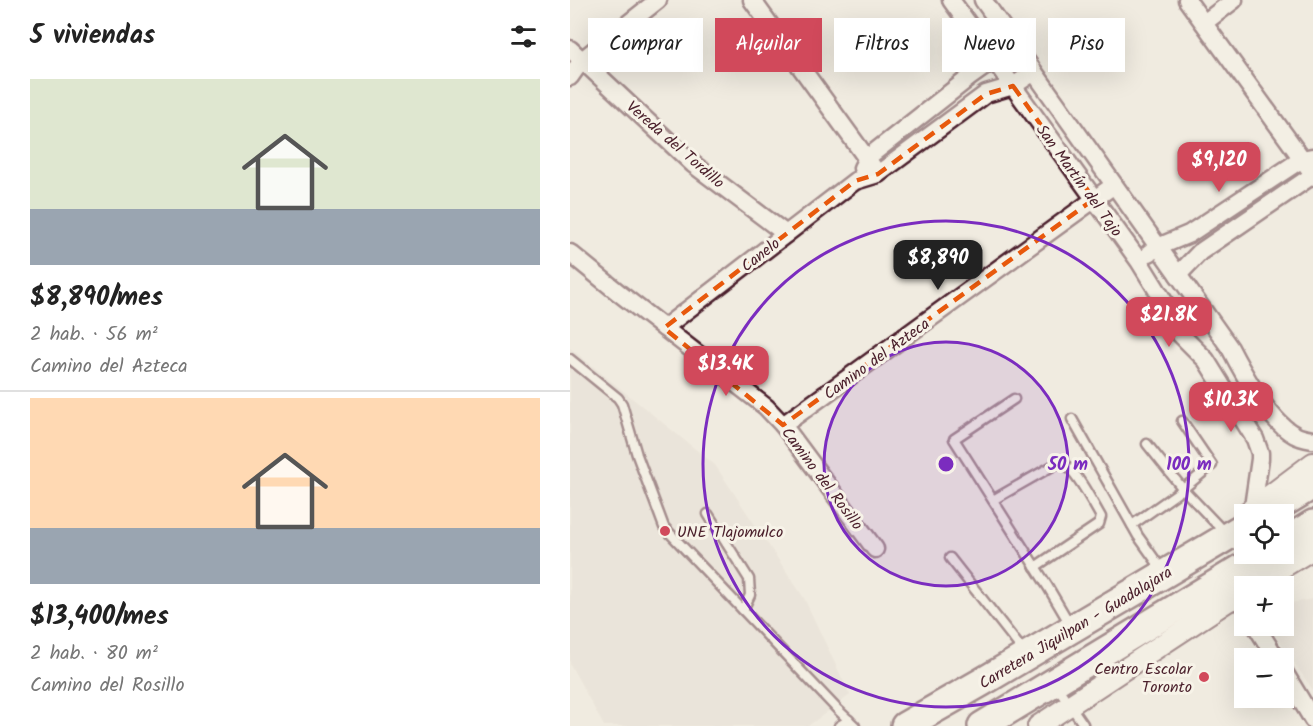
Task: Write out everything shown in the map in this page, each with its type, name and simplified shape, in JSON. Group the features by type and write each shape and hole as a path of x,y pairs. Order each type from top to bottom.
{"highway":[{"name":"Carretera Jiquilpan - Guadalajara","path":"1277,504 1313,485"},
{"path":"1294,536 1313,524"},
{"name":"Carretera Jiquilpan - Guadalajara","path":"905,726 1165,574 1234,528"},
{"path":"994,723 1054,682 1248,564"},
{"path":"1184,603 1234,596"}],"street":[{"path":"570,77 576,55 658,0"},
{"path":"752,0 878,174"},
{"name":"San Martín del Tajo","path":"951,0 964,18"},
{"name":"San Martín del Tajo","path":"983,0 996,18"},
{"path":"1178,275 1200,252 1313,174 1308,158 1187,0"},
{"path":"1204,23 1234,0"},
{"name":"Vereda del Tordillo","path":"576,55 693,164 786,234"},
{"name":"Canelo","path":"855,181 867,158 977,72"},
{"name":"San Martín del Tajo","path":"1003,72 1138,261 1173,316 1175,329 1206,360 1255,439 1260,453 1246,504"},
{"name":"Canelo","path":"664,328 855,181 878,174 986,94 1013,86 1034,72"},
{"name":"San Martín del Tajo","path":"1034,72 1230,348 1250,385 1279,424 1293,435 1313,440"},
{"path":"1138,261 1158,247 1189,234 1308,158"},
{"name":"Camino del Azteca","path":"783,425 1114,185"},
{"name":"Camino del Rosillo","path":"570,253 766,407 783,425 875,549"},
{"path":"1206,360 1220,349 1230,348"},
{"path":"1264,504 1313,463"},
{"path":"1273,576 1313,549"},
{"path":"1038,726 1234,602"},
{"path":"1294,689 1313,720"}],"lane":[{"path":"570,359 618,398 622,404 637,455 664,527 852,723"},
{"path":"1014,399 954,439 1073,629"},
{"path":"1072,419 1138,536 1165,574"},
{"path":"1132,525 1212,465 1182,422"},
{"path":"1147,444 1183,489 1234,519"},
{"path":"993,500 1056,464 1062,463 1068,466 1087,493 1101,517 1099,524 1035,567"},
{"path":"708,514 749,579 750,595 743,610"},
{"path":"950,558 1027,656"},
{"path":"1054,682 1083,724 1081,726"},
{"path":"839,726 852,723"}],"highlighted area":[{"path":"1013,86 1094,199 783,425 664,328 855,181 878,174 986,94"}],"shaded area":[{"name":"UNE Tlajomulco","path":"570,348 715,465 804,598 850,695 808,726 604,726 570,664"},
{"path":"1313,599 1313,690 1294,662 1294,648 1284,648 1276,636 1294,636 1294,602"}],"place":[{"name":"UNE Tlajomulco","path":"665,531"},
{"name":"Centro Escolar Toronto","path":"1204,677"}]}
